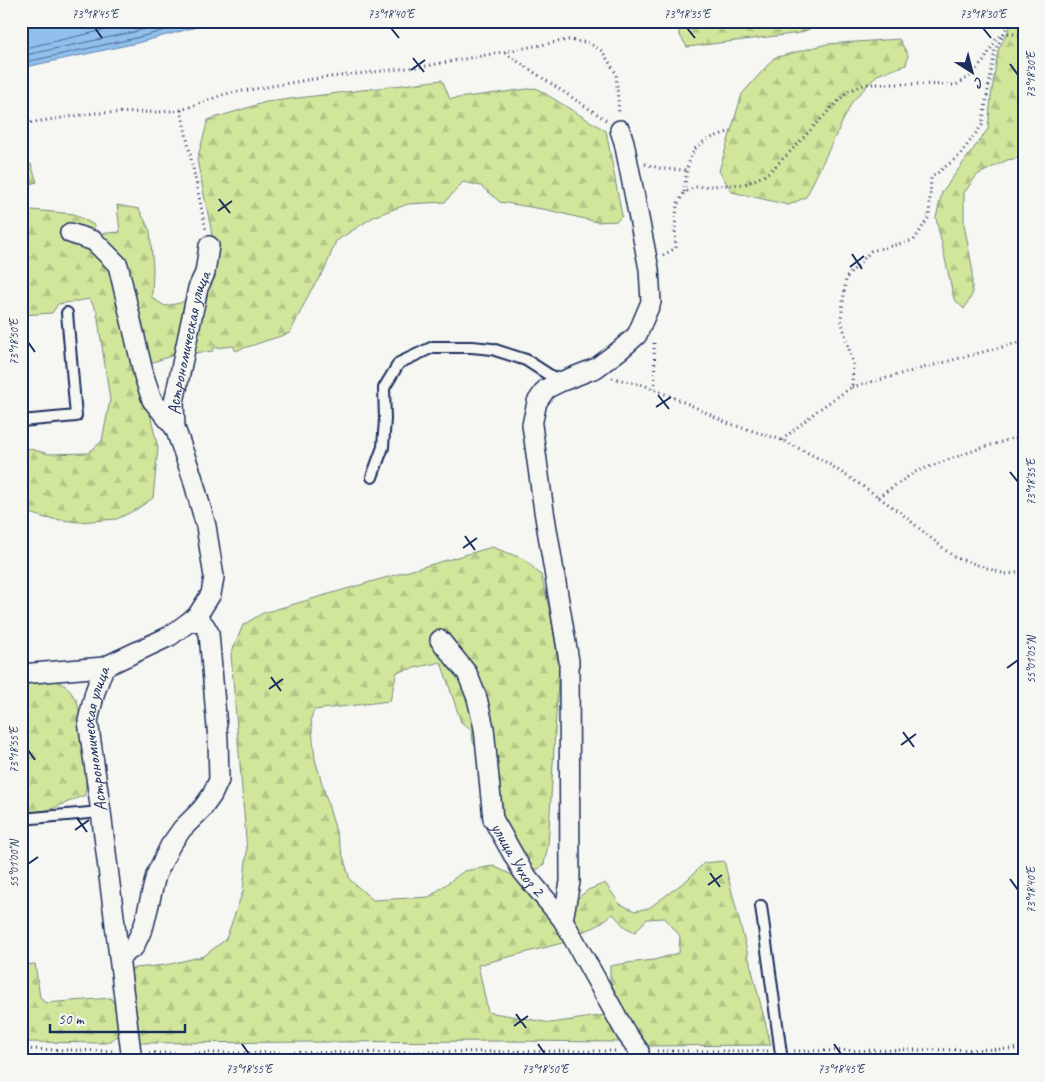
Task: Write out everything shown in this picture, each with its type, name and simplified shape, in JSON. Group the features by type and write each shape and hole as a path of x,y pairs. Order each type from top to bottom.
{"street":[{"path":"563,920 570,882 570,661 544,511 532,425 537,402 546,389 596,368 620,350 637,335 651,302 649,270 626,148 620,130"},
{"path":"70,233 94,242 118,265 144,376 152,400 175,428"},
{"name":"Астрономическая улица","path":"131,1056 88,721 95,692 104,667 170,636 197,616 211,594 214,577 206,526 192,476 175,428 174,402 198,288 205,273 209,246"},
{"path":"119,955 134,947 144,925 156,874 170,846 182,829 202,809 212,795 219,780 218,740 209,633 201,622 189,622"},
{"name":"улица Учхоз 2","path":"440,640 467,673 478,698 484,728 493,819 523,872 563,920 639,1056"},
{"path":"21,674 104,667"}],"lane":[{"path":"21,421 76,416 66,313"},
{"path":"372,477 383,447 385,419 384,388 399,363 433,347 492,349 526,360 560,382"},
{"path":"21,819 101,812"},
{"path":"761,906 781,1056"}],"path":[{"path":"852,387 853,364 841,319 846,278 871,251 914,240 929,217 932,178 958,156 982,125 995,51 1010,21"},
{"path":"684,192 695,187 745,184 766,175 848,91 866,84 956,85 970,76 984,61 996,38 1008,33 1024,36"},
{"path":"21,124 95,113 182,110 235,92 313,79 426,66 568,40 589,43 602,51 616,73 620,130"},
{"path":"504,53 620,130"},
{"path":"182,110 209,246"},
{"path":"649,270 658,258 676,248 677,205 684,192 690,157 697,147 712,138 731,131"},
{"path":"626,148 630,154 644,164 663,169 688,170"},
{"path":"782,440 818,410 852,387 1024,341"},
{"path":"585,372 644,385 727,423 782,440 824,461 878,497 902,514 954,557 1005,574 1024,572"},
{"path":"878,497 915,472 975,450 1024,436"},
{"path":"21,1049 92,1051 131,1056 142,1053 222,1053 781,1056 1024,1049"}],"green space":[{"path":"680,21 827,21 800,33 687,47 679,34"},
{"path":"1013,21 1024,21 1024,157 1007,160 977,175 964,193 964,224 972,267 972,295 964,309 954,299 936,218 942,192 988,129 998,51"},
{"path":"899,39 908,55 906,65 877,75 852,102 806,197 789,205 732,192 719,171 742,94 774,58 827,44"},
{"path":"442,80 450,99 536,88 606,131 622,216 617,221 597,222 548,210 500,202 481,186 463,182 445,202 408,204 375,216 336,241 325,269 310,292 290,333 235,351 234,346 213,348 213,351 174,355 153,362 140,372 158,448 153,498 117,519 79,522 45,518 22,510 21,450 26,448 49,454 88,453 102,441 110,400 97,312 90,299 58,304 52,313 21,315 21,209 74,214 94,225 95,234 120,232 117,205 139,209 150,231 153,268 152,298 165,306 180,303 204,289 215,262 211,229 197,160 208,120 266,102"},
{"path":"21,163 31,164 37,182 21,186"},
{"path":"492,547 524,559 541,575 551,616 559,666 548,846 544,864 537,870 524,866 514,848 486,764 473,742 472,730 461,722 441,662 397,672 390,701 314,710 311,719 315,759 350,880 373,900 429,897 464,871 493,866 525,881 543,901 566,942 478,965 488,1012 551,1023 606,1015 624,1035 621,1042 136,1043 126,969 166,965 204,956 226,939 243,891 247,851 231,654 243,625 263,613"},
{"path":"55,680 67,687 77,701 89,757 85,795 54,808 21,818 21,682"},
{"path":"724,861 771,1045 640,1046 610,981 610,966 654,960 679,953 680,936 665,918 647,919 635,932 625,927 613,914 595,927 579,933 564,909 588,890 605,883 620,904 635,911 649,908 687,880 704,863"},
{"path":"35,964 40,997 45,1003 111,998 117,1009 118,1036 106,1043 21,1042 21,965"}],"water":[{"path":"21,21 219,21 137,43 21,68"}]}
